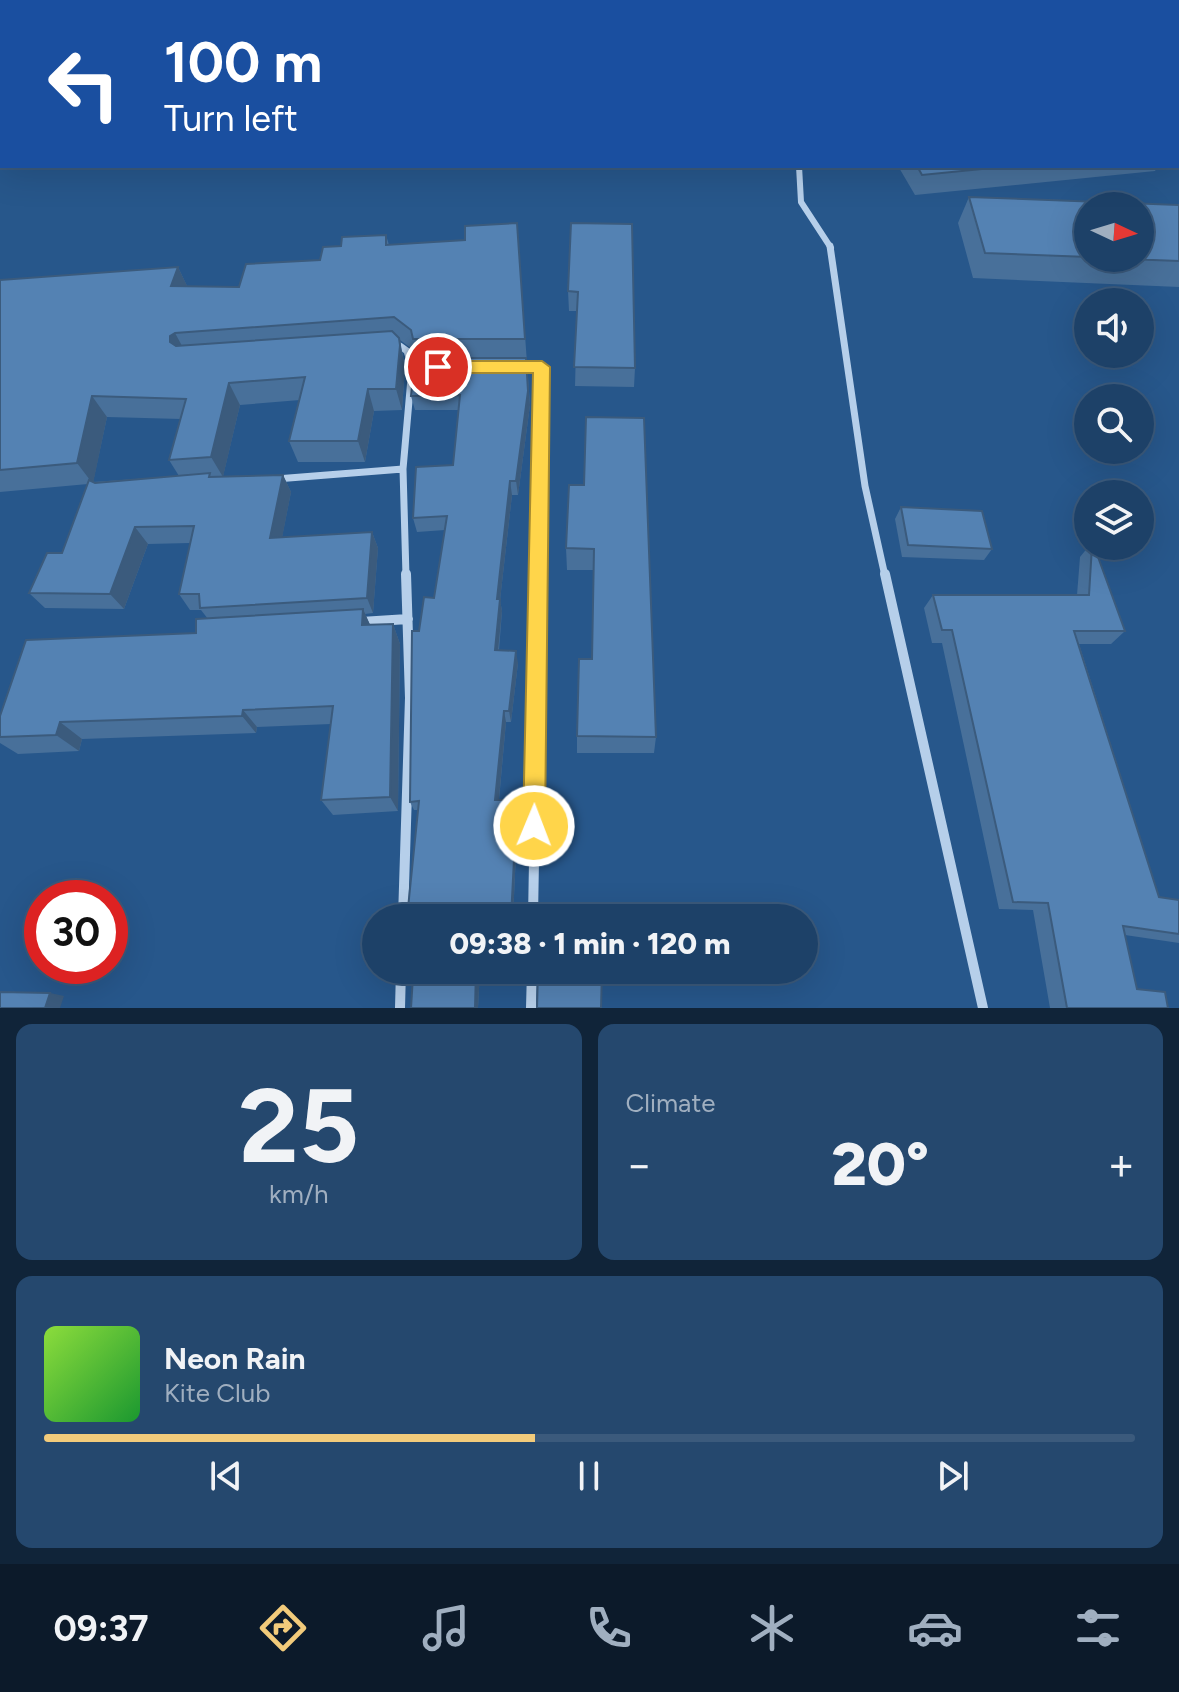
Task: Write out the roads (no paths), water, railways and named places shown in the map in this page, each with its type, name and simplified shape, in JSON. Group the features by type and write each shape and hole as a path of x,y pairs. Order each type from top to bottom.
{"street":[{"path":"799,168 801,202 832,250 865,486 983,1008"},
{"path":"385,347 400,346 407,351 412,367 403,469 410,698 403,904"},
{"path":"412,367 441,367"},
{"path":"513,367 542,367 533,904"},
{"path":"263,480 403,469"},
{"path":"345,623 408,619"},
{"path":"400,1008 401,984"},
{"path":"531,1008 532,984"}]}
